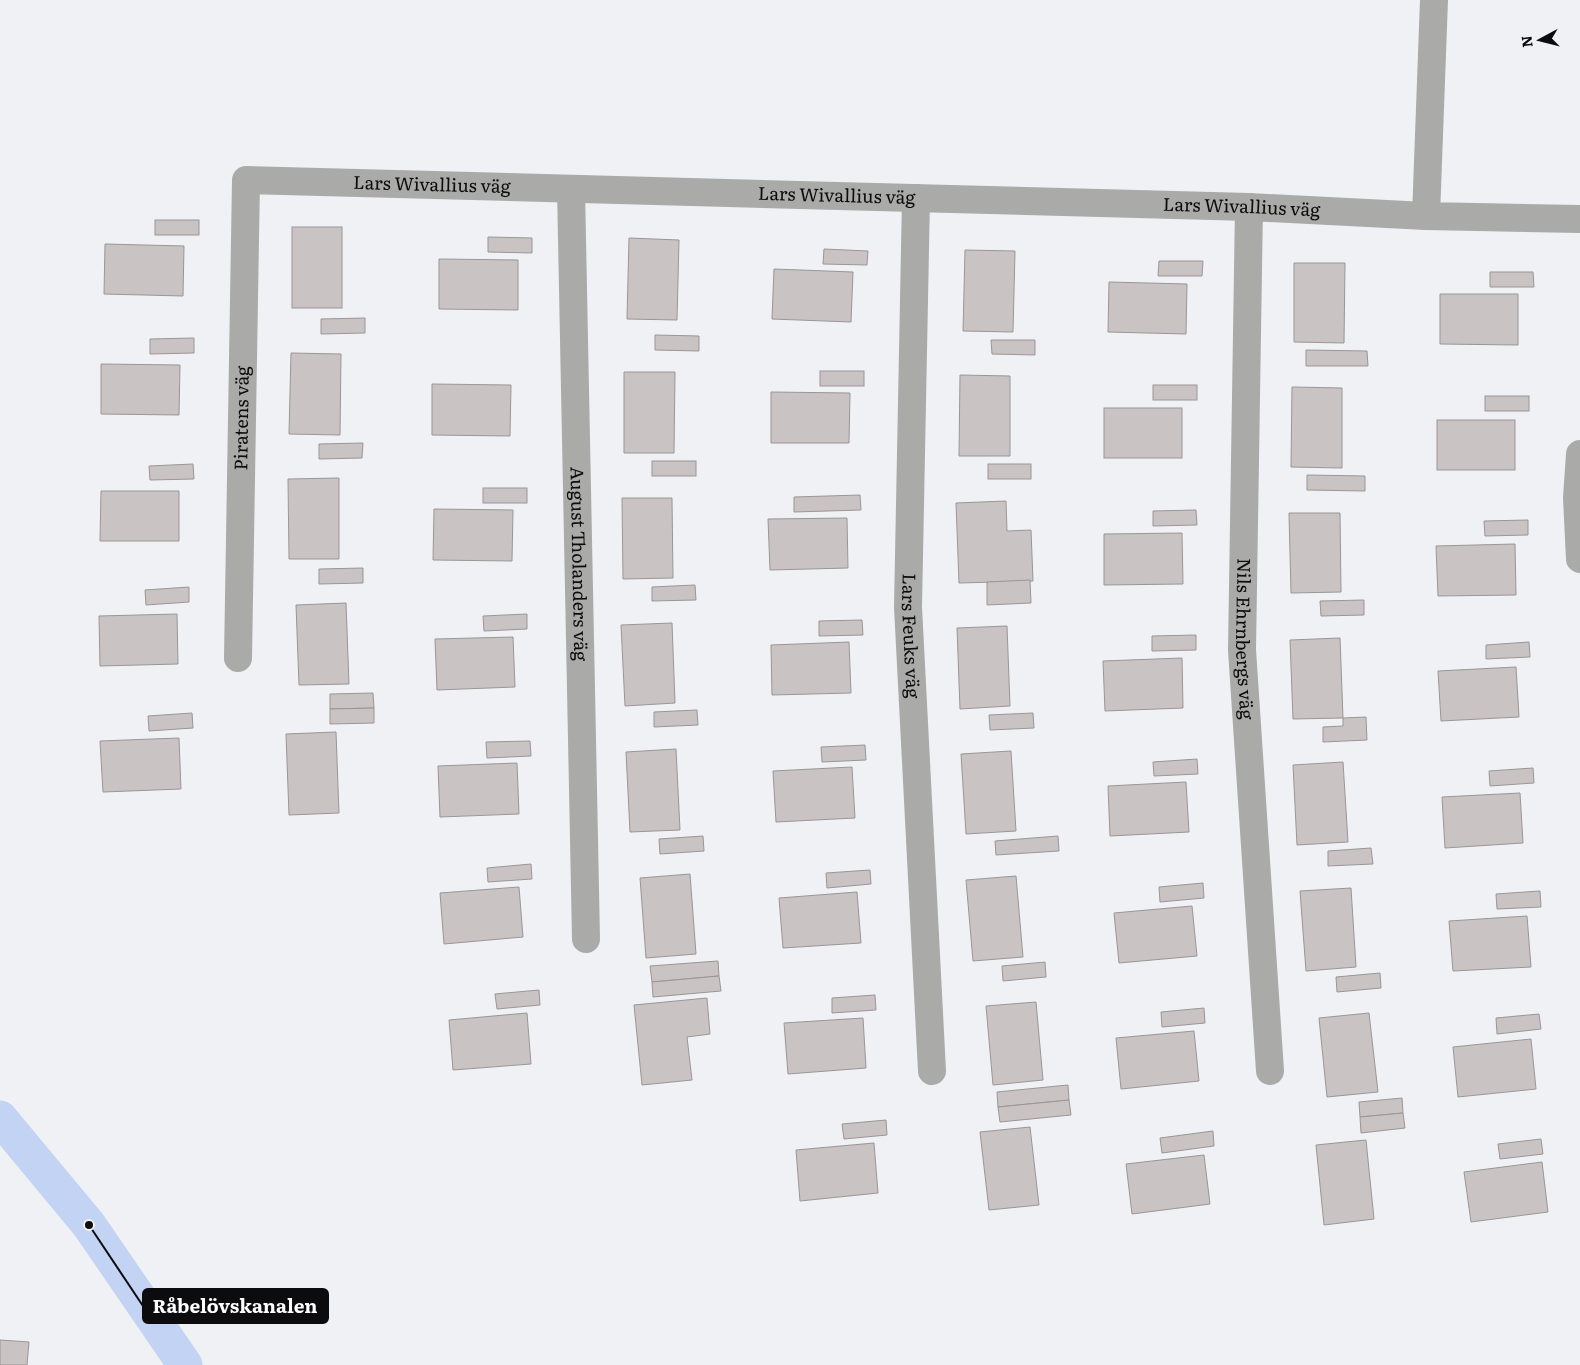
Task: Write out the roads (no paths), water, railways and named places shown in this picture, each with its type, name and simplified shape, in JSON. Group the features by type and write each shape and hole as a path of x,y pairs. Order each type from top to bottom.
{"street":[{"path":"1426,216 1434,0"},
{"name":"Lars Wivallius väg","path":"246,180 1249,207 1426,216 1580,219"},
{"name":"Piratens väg","path":"238,658 246,180"},
{"name":"August Tholanders väg","path":"571,189 586,939"},
{"name":"Lars Feuks väg","path":"916,198 908,607 932,1071"},
{"name":"Nils Ehrnbergs väg","path":"1249,207 1242,650 1270,1072"},
{"path":"1580,454 1577,498 1580,558"}],"waterway":[{"path":"0,1118 89,1225 185,1365"}],"place":[{"name":"Råbelövskanalen","path":"89,1225"}]}
